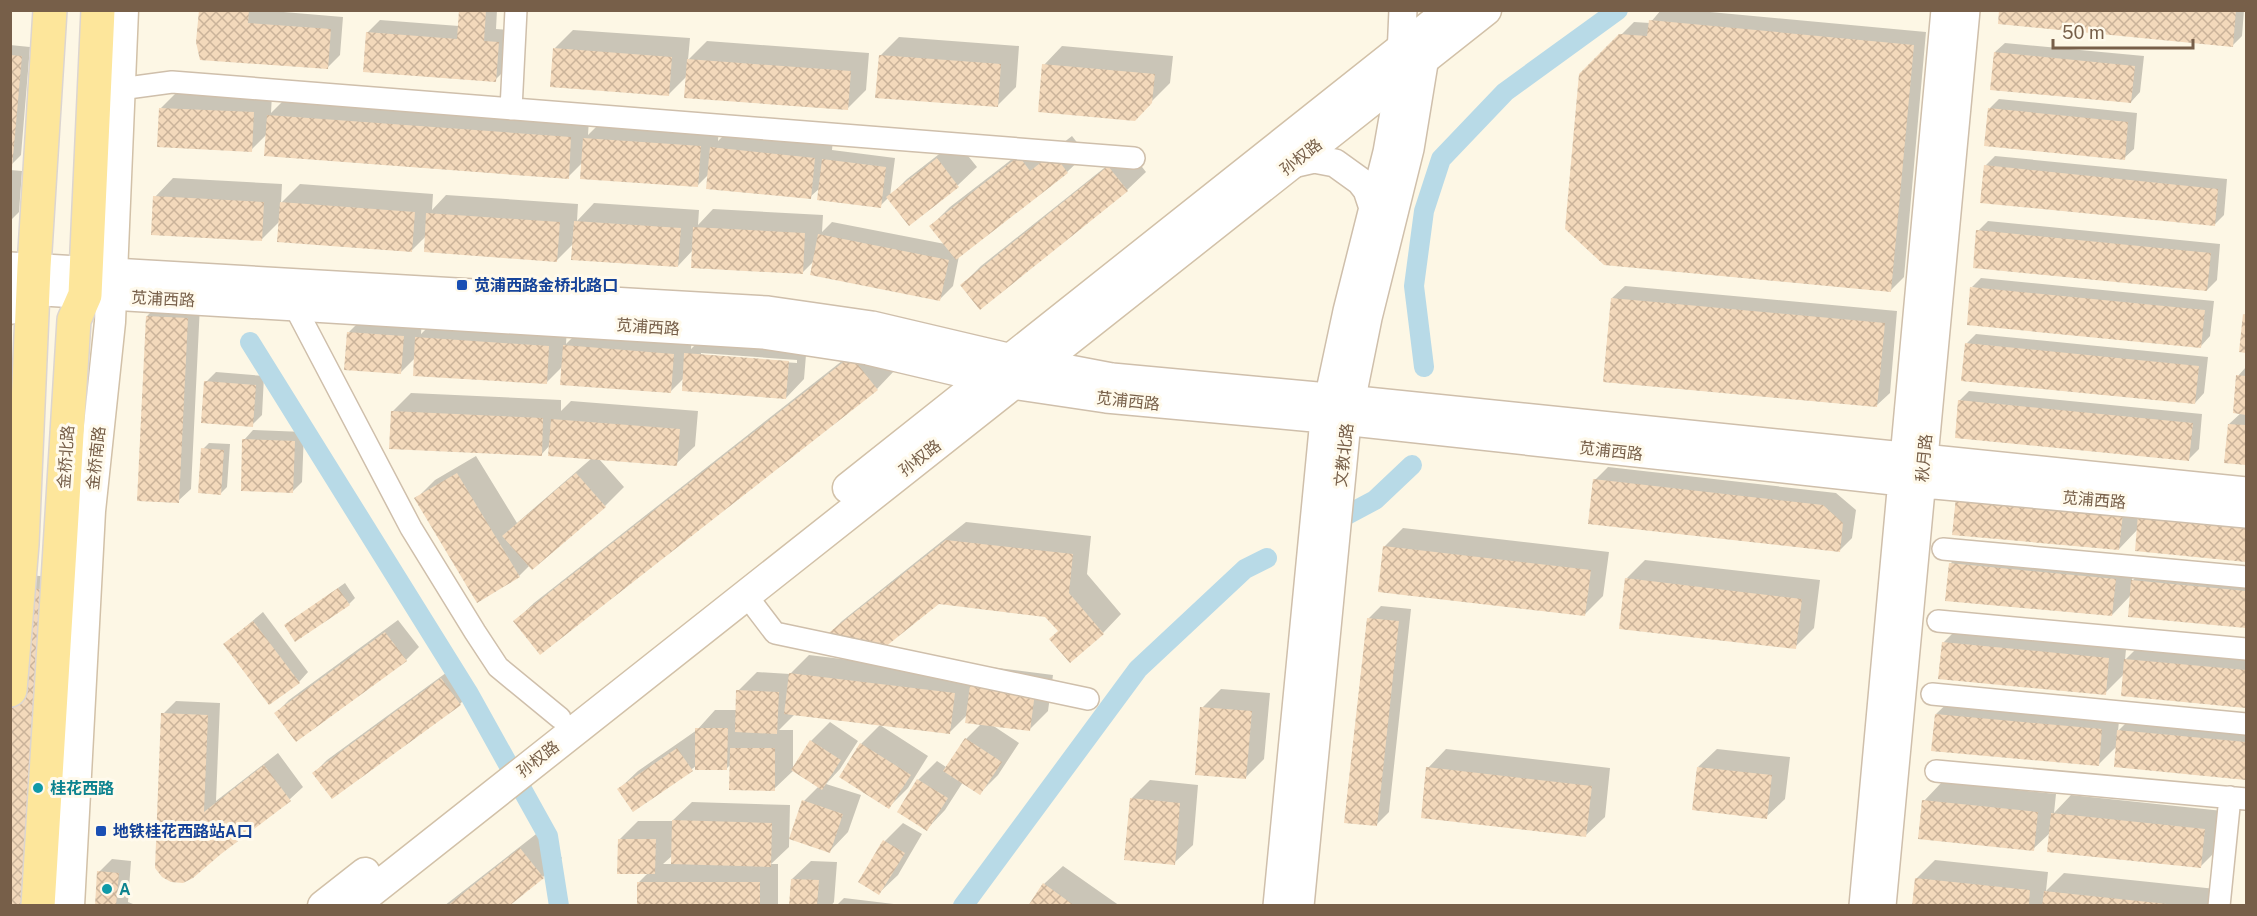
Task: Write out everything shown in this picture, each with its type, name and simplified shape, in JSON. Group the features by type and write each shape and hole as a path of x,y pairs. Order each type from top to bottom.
{"main road":[{"path":"10,690 22,544 20,285 51,10"},
{"name":"金桥北路","path":"38,906 74,320 99,283 98,10"},
{"name":"金桥南路","path":"69,906 90,511 99,283 120,89 123,10"},
{"name":"孙权路","path":"353,906 551,732 1013,371 1414,53 1486,10"},
{"name":"孙权路","path":"551,732 746,595 1013,371 1292,164 1400,78 1435,16"},
{"path":"59,561 90,511"},
{"name":"孙权路","path":"323,906 494,782"}],"street":[{"path":"511,109 516,10"},
{"name":"文教北路","path":"1337,409 1368,318 1410,149 1414,53 1403,10"},
{"name":"秋月路","path":"1882,906 1945,10"},
{"name":"秋月路","path":"1863,906 1966,10"},
{"name":"文教北路","path":"1300,906 1320,576 1337,409 1373,208 1387,152 1400,78"},
{"path":"120,89 172,82 1134,158"},
{"path":"1292,164 1314,159 1335,163 1360,181 1367,190 1373,208"},
{"name":"苋浦西路","path":"20,285 99,283 768,310 872,325 1106,399 1337,409 1913,470 2247,513"},
{"name":"苋浦西路","path":"99,283 295,307 763,335 1013,371"},
{"path":"295,307 411,528 498,667 551,732"},
{"name":"苋浦西路","path":"1913,470 2247,491"},
{"path":"1943,549 2247,577"},
{"name":"文教北路","path":"1277,906 1320,576"},
{"path":"746,595 775,633 1088,699"},
{"path":"1938,621 2247,649"},
{"path":"1932,694 2247,724"},
{"path":"1936,771 2238,798 2219,906"}],"building":[{"path":"199,10 249,10 248,23 331,29 328,69 200,60 196,42"},
{"path":"459,10 486,10 484,41 499,42 496,82 363,72 366,32 457,39"},
{"path":"1999,10 2236,10 2233,47 1998,24"},
{"path":"1649,20 1914,45 1891,292 1604,265 1565,229 1579,74 1619,34 1647,36"},
{"path":"553,48 672,57 669,96 550,87"},
{"path":"1994,52 2135,66 2131,103 1990,90"},
{"path":"10,55 22,56 12,168 10,168"},
{"path":"879,55 1001,64 998,107 875,98"},
{"path":"687,59 851,71 848,110 684,98"},
{"path":"1042,64 1155,74 1152,103 1135,121 1038,112"},
{"path":"159,108 254,112 252,152 157,147"},
{"path":"1988,108 2128,122 2125,160 1984,146"},
{"path":"267,115 571,137 569,179 264,156"},
{"path":"583,138 701,146 698,187 580,179"},
{"path":"710,147 815,158 811,199 706,189"},
{"path":"1053,153 1068,173 956,260 929,226 1019,156 1030,171"},
{"path":"937,158 959,187 909,226 886,197"},
{"path":"822,159 886,167 881,208 817,200"},
{"path":"1984,165 2218,189 2215,226 1980,203"},
{"path":"1108,166 1128,191 980,310 960,285"},
{"path":"153,196 264,202 262,241 151,235"},
{"path":"280,202 415,212 412,252 277,242"},
{"path":"426,213 560,222 557,262 424,252"},
{"path":"574,221 681,228 678,267 571,260"},
{"path":"693,227 805,233 803,274 691,268"},
{"path":"1976,230 2211,253 2207,291 1973,268"},
{"path":"818,234 949,260 940,301 810,275"},
{"path":"1970,287 2205,310 2201,348 1967,325"},
{"path":"1611,298 1885,323 1877,407 1603,382"},
{"path":"2243,314 2246,315 2246,353 2239,352"},
{"path":"146,316 188,318 179,503 137,501"},
{"path":"347,332 404,336 401,374 344,370"},
{"path":"415,337 549,346 547,384 413,376"},
{"path":"1965,343 2199,366 2195,404 1961,381"},
{"path":"563,345 674,354 671,393 560,385"},
{"path":"684,353 789,361 786,399 682,391"},
{"path":"851,356 878,390 540,655 513,621"},
{"path":"2236,375 2246,376 2246,415 2233,413"},
{"path":"204,381 256,385 253,427 201,423"},
{"path":"1958,400 2193,423 2189,461 1955,438"},
{"path":"391,411 543,418 542,456 389,449"},
{"path":"551,419 680,429 677,466 548,456"},
{"path":"2228,424 2246,425 2246,465 2224,463"},
{"path":"242,439 295,441 293,493 241,491"},
{"path":"201,448 224,450 221,495 198,493"},
{"path":"457,473 520,577 477,603 414,498"},
{"path":"576,473 606,507 532,570 502,536"},
{"path":"1593,479 1823,505 1843,523 1840,552 1588,524"},
{"path":"1956,497 2123,513 2119,550 1952,535"},
{"path":"2138,514 2246,524 2246,562 2135,551"},
{"path":"946,540 1073,554 1069,593 1104,634 1070,663 1049,639 1058,631 1045,617 939,604 875,655 821,639"},
{"path":"1383,546 1591,570 1585,616 1378,592"},
{"path":"1949,563 2116,579 2112,616 1945,601"},
{"path":"1625,578 1802,599 1796,649 1619,629"},
{"path":"2131,580 2246,591 2246,628 2128,617"},
{"name":"桂花西路","path":"11,587 83,592 58,906 10,906"},
{"path":"338,588 350,605 295,642 284,625"},
{"path":"1367,618 1399,621 1377,826 1344,823"},
{"path":"253,621 300,683 269,705 223,644"},
{"path":"385,632 407,661 296,742 274,713"},
{"path":"1942,642 2109,658 2106,695 1938,679"},
{"path":"2124,659 2246,670 2246,708 2121,696"},
{"path":"789,673 955,693 950,734 784,714"},
{"path":"441,678 461,705 332,799 312,773"},
{"path":"970,685 1035,693 1030,731 965,723"},
{"path":"736,690 779,692 777,734 735,732"},
{"path":"1200,707 1252,711 1246,779 1195,775"},
{"path":"161,713 208,715 204,812 264,765 291,801 193,878 183,883 171,882 162,877 155,868"},
{"path":"1935,714 2102,729 2099,766 1931,751"},
{"path":"695,728 728,728 727,770 695,770"},
{"path":"2117,730 2246,742 2246,780 2114,767"},
{"path":"965,738 1002,762 980,795 943,771"},
{"path":"810,740 841,760 822,790 791,770"},
{"path":"860,743 911,775 889,809 839,777"},
{"path":"677,748 693,771 633,812 617,789"},
{"path":"730,748 775,748 775,791 729,790"},
{"path":"1426,767 1592,786 1586,837 1421,818"},
{"path":"1697,767 1772,775 1767,819 1692,810"},
{"path":"917,779 948,798 927,831 897,812"},
{"path":"1130,798 1180,803 1175,865 1124,860"},
{"path":"802,800 843,814 830,853 789,839"},
{"path":"1922,800 2038,812 2034,851 1918,839"},
{"path":"2051,813 2205,829 2201,868 2047,852"},
{"path":"672,820 772,823 771,867 671,864"},
{"path":"618,839 656,839 655,874 617,874"},
{"path":"883,840 905,853 879,895 858,882"},
{"path":"520,848 544,878 509,906 447,906"},
{"name":"A","path":"97,871 119,873 116,906 95,906"},
{"path":"1915,878 2030,890 2029,906 1912,906"},
{"path":"791,879 819,880 817,906 789,906"},
{"path":"637,882 760,882 760,906 637,906"},
{"path":"1043,883 1075,906 1028,906"},
{"path":"2044,891 2167,904 2167,906 2042,906"}],"waterway":[{"path":"1424,367 1414,286 1424,211 1441,159 1505,92 1618,10"},
{"path":"250,342 469,694 548,836 559,906"},
{"path":"1345,516 1375,500 1412,465"},
{"path":"963,906 1138,669 1245,569 1267,558"}],"place":[{"name":"苋浦西路金桥北路口","path":"462,285"},
{"name":"桂花西路","path":"38,788"},
{"name":"地铁桂花西路站A口","path":"101,831"},
{"name":"A","path":"107,889"}]}
